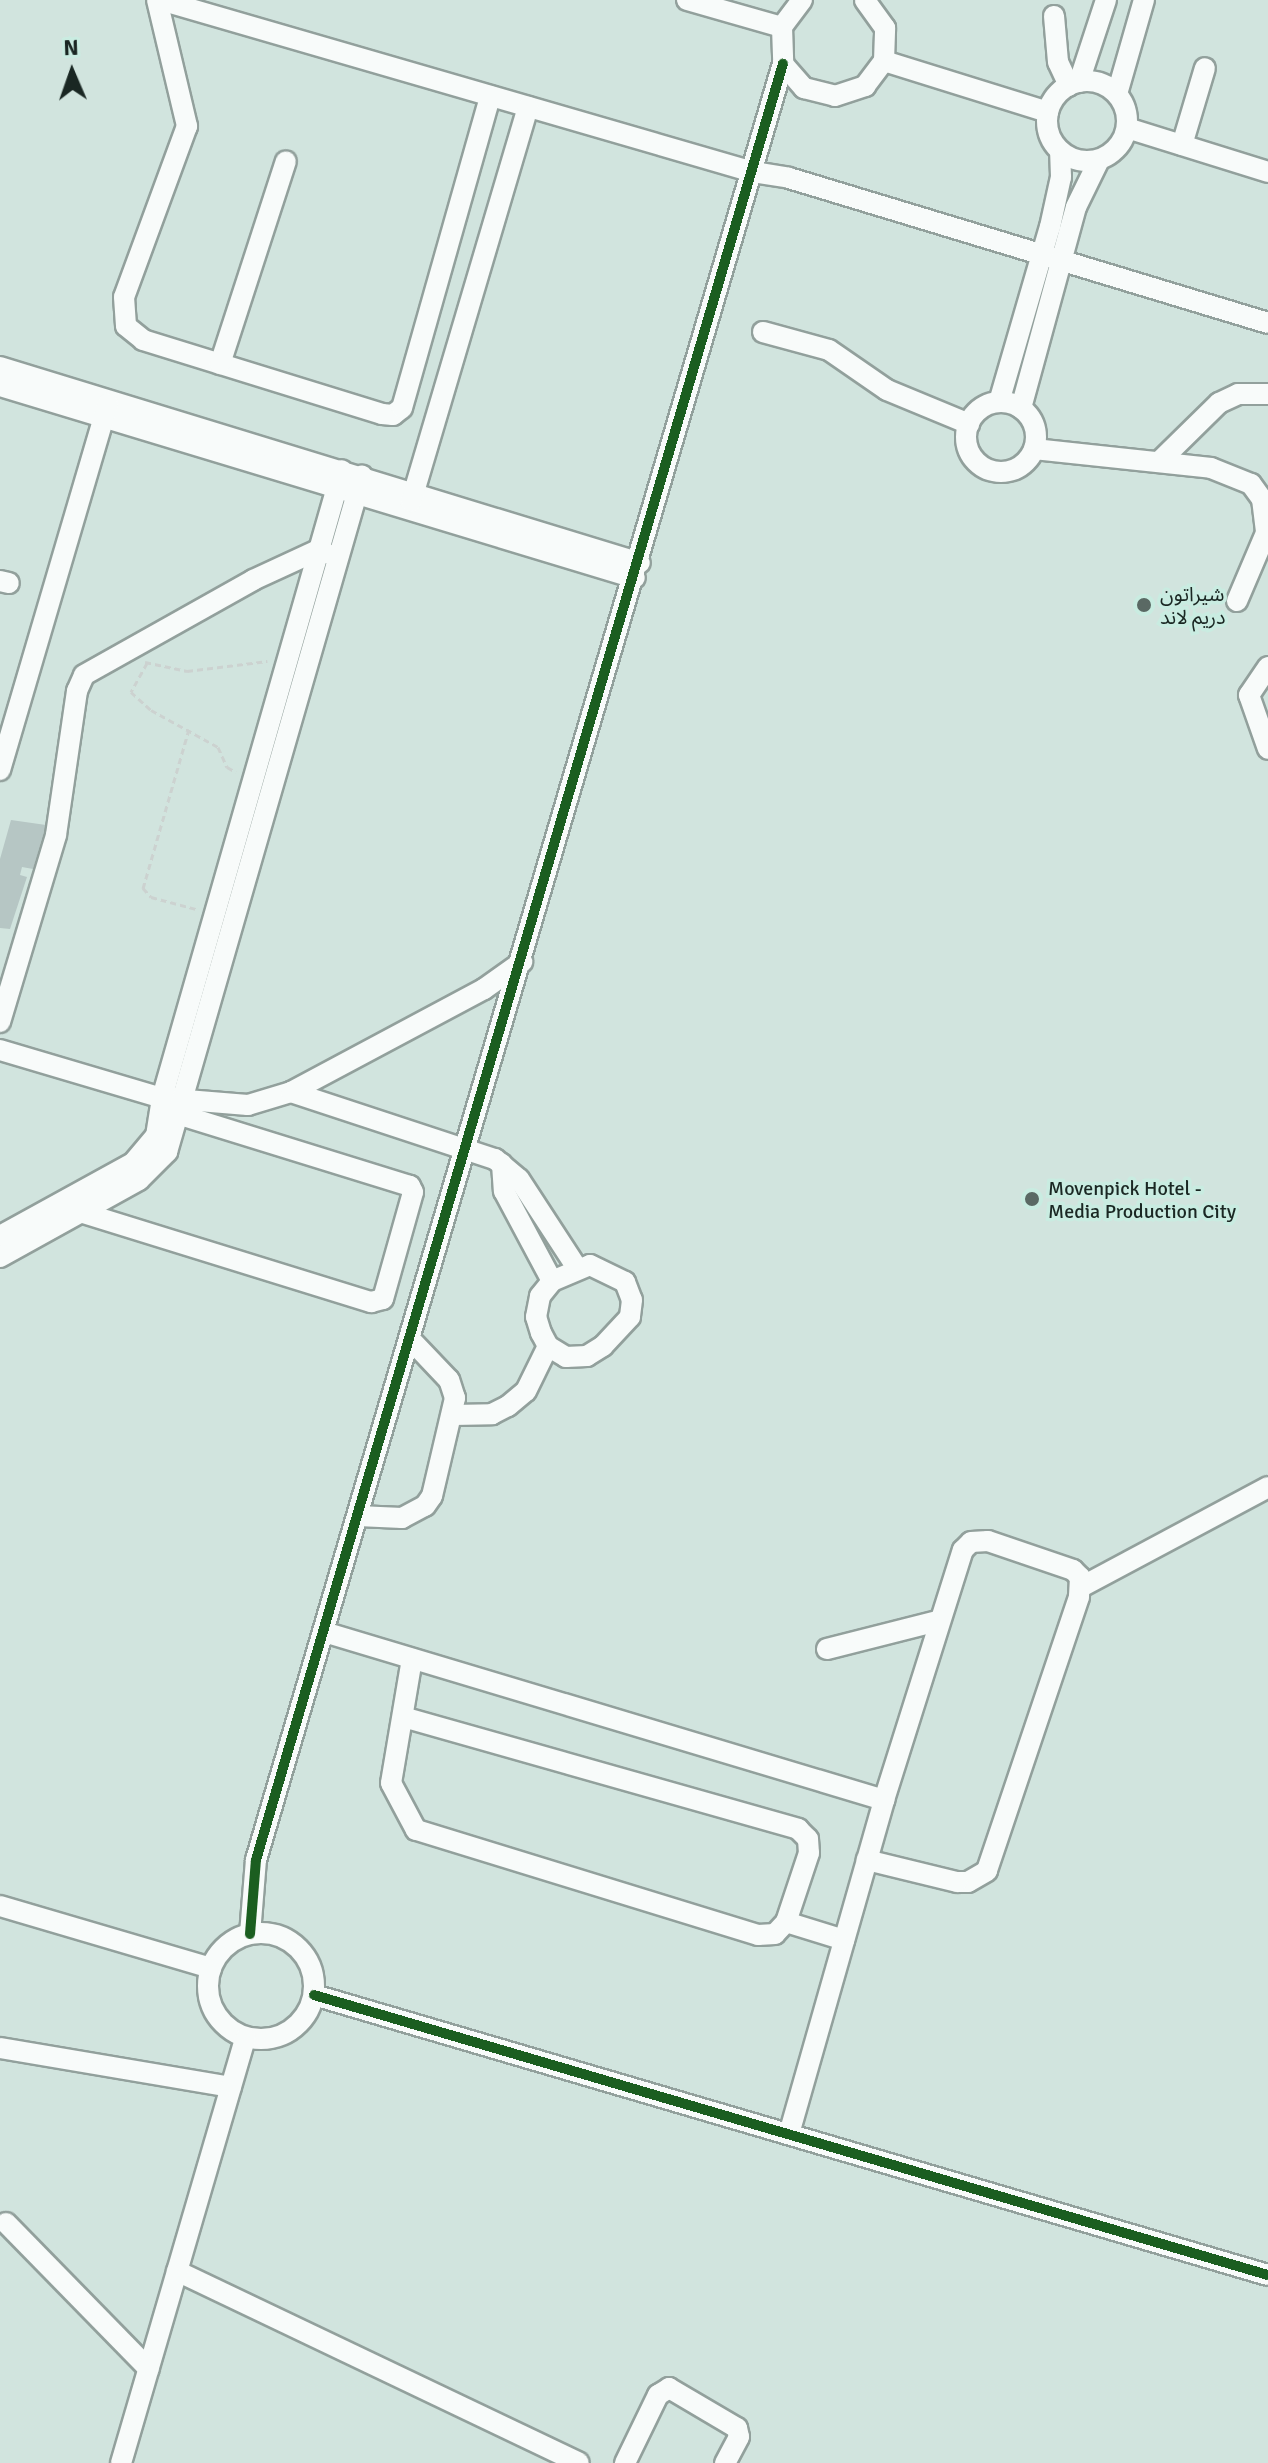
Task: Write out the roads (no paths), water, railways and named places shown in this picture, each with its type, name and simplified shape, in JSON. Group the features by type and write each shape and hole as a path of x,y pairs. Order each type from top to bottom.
{"street":[{"path":"490,96 402,408 388,416 136,337 122,312 187,126 158,0 753,172 789,178 1268,323"},
{"path":"687,0 782,27"},
{"path":"250,1934 256,1860 753,172 783,64 782,27 802,0"},
{"path":"783,64 804,88 835,96 865,86 884,61 885,28 865,0"},
{"path":"1099,160 1078,161 1060,151 1051,140 1048,112 1074,84 1106,0"},
{"path":"1117,94 1144,0"},
{"path":"1054,16 1058,62 1074,84"},
{"path":"884,61 1048,112"},
{"path":"1182,145 1205,68"},
{"path":"999,402 1052,258 1080,195 1099,160 1118,148 1127,128 1126,110 1117,94 1092,82 1074,84"},
{"path":"412,499 528,107"},
{"path":"1127,128 1268,172"},
{"path":"1021,408 1052,258 1061,177 1060,151"},
{"path":"220,364 286,161"},
{"path":"763,332 829,350 887,390 969,424"},
{"path":"414,365 449,376"},
{"path":"0,367 107,408 638,570"},
{"path":"0,386 107,408"},
{"path":"1159,462 1219,403 1238,394 1268,394"},
{"path":"999,402 1021,408 1034,427 1034,449 1016,469 989,471 969,453 969,424 985,406 999,402"},
{"path":"0,770 107,408"},
{"path":"1034,449 1159,462 1231,475 1251,484 1262,499 1266,533 1237,601"},
{"path":"0,1236 142,1155 174,1104 350,480"},
{"path":"0,1022 59,823 77,691 90,669 328,553"},
{"path":"0,1257 150,1173 167,1152 174,1104 215,914 288,655 328,553"},
{"path":"1268,667 1249,695 1268,749"},
{"path":"174,1104 248,1105 291,1092 484,989 522,962"},
{"path":"0,1050 174,1104 410,1186 413,1192 383,1299 371,1302 80,1212"},
{"path":"291,1092 466,1149 502,1164 519,1179 577,1268"},
{"path":"502,1164 508,1200 552,1281"},
{"path":"590,1265 625,1282 632,1300 630,1317 587,1356 566,1357 548,1346 536,1317 540,1296 552,1281 577,1268 590,1265"},
{"path":"358,1516 402,1518 425,1506 453,1415 449,1380 410,1339"},
{"path":"453,1415 492,1414 508,1406 526,1391 548,1346"},
{"path":"1081,1587 1268,1487"},
{"path":"789,2134 884,1800 938,1621 963,1550 981,1540 1073,1570 1081,1587 987,1871 968,1882 957,1882 867,1860"},
{"path":"827,1649 938,1621"},
{"path":"324,1632 884,1800"},
{"path":"403,1717 798,1829 810,1846 786,1922 775,1934 758,1935 416,1830 391,1783 412,1659"},
{"path":"0,1906 211,1968"},
{"path":"786,1922 844,1940"},
{"path":"250,1934 276,1935 299,1948 310,1962 314,1995 296,2028 281,2037 245,2038 224,2024 210,2002 211,1968 220,1952 250,1934"},
{"path":"314,1995 1268,2275"},
{"path":"121,2463 245,2038"},
{"path":"0,2048 231,2087"},
{"path":"6,2223 149,2369"},
{"path":"177,2271 579,2463"},
{"path":"625,2463 658,2395 669,2388 737,2428 739,2437 725,2463"}],"place":[{"name":"شيراتون دريم لاند","path":"1144,605"},
{"name":"Movenpick Hotel - Media Production City","path":"1032,1199"}]}
